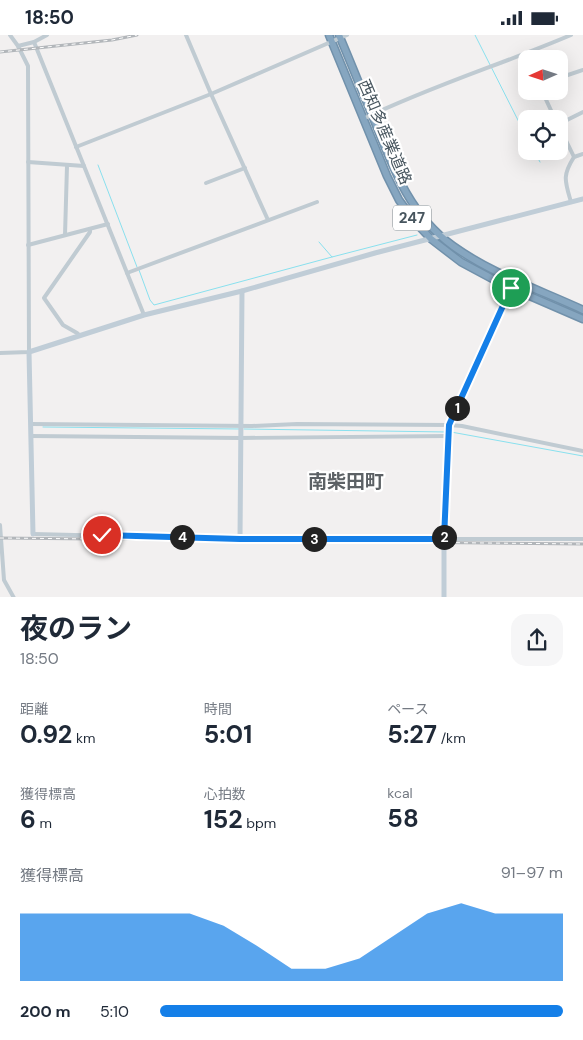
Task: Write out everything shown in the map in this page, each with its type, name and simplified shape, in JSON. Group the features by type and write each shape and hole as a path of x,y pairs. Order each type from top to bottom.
{"highway":[{"name":"西知多産業道路","path":"342,36 372,115 406,194 421,215 441,236 469,257 583,310"},
{"name":"西知多産業道路","path":"331,38 387,175 399,200 415,222 431,239 460,263 511,288 583,319"}],"street":[{"path":"10,35 28,66 29,352 33,534 240,539 583,539"},
{"path":"18,46 34,42 47,35"},
{"path":"186,35 268,220"},
{"path":"536,50 571,35"},
{"path":"76,147 211,93 331,38 342,36"},
{"path":"34,42 144,315"},
{"path":"363,119 414,97 518,57"},
{"path":"568,75 583,70"},
{"path":"568,120 583,112"},
{"path":"568,144 574,157"},
{"path":"571,202 566,187 566,169 574,157 583,154"},
{"path":"28,163 84,166"},
{"path":"65,235 67,166"},
{"path":"206,183 245,168"},
{"path":"0,353 29,352 144,315 242,291 583,199"},
{"path":"127,273 317,202"},
{"path":"28,245 108,224"},
{"path":"79,335 63,325 44,298 90,232 90,229"},
{"path":"444,597 444,539 449,425 515,280"},
{"path":"240,539 242,291"},
{"path":"31,425 449,425 583,451"},
{"path":"31,436 449,436"},
{"path":"0,525 4,580 14,597"}],"waterway":[{"path":"475,35 518,120"},
{"path":"98,165 137,267"},
{"path":"319,242 332,257 417,235"},
{"path":"139,270 150,300 154,305 332,257"},
{"path":"43,427 240,429"},
{"path":"244,429 447,432"},
{"path":"451,432 583,456"}],"railway":[{"path":"0,52 112,40 137,35"},
{"path":"0,538 583,544"}],"district":[{"name":"南柴田町","path":"346,481"}],"route":[{"path":"102,535 240,539 444,539 449,425 511,288"}]}
